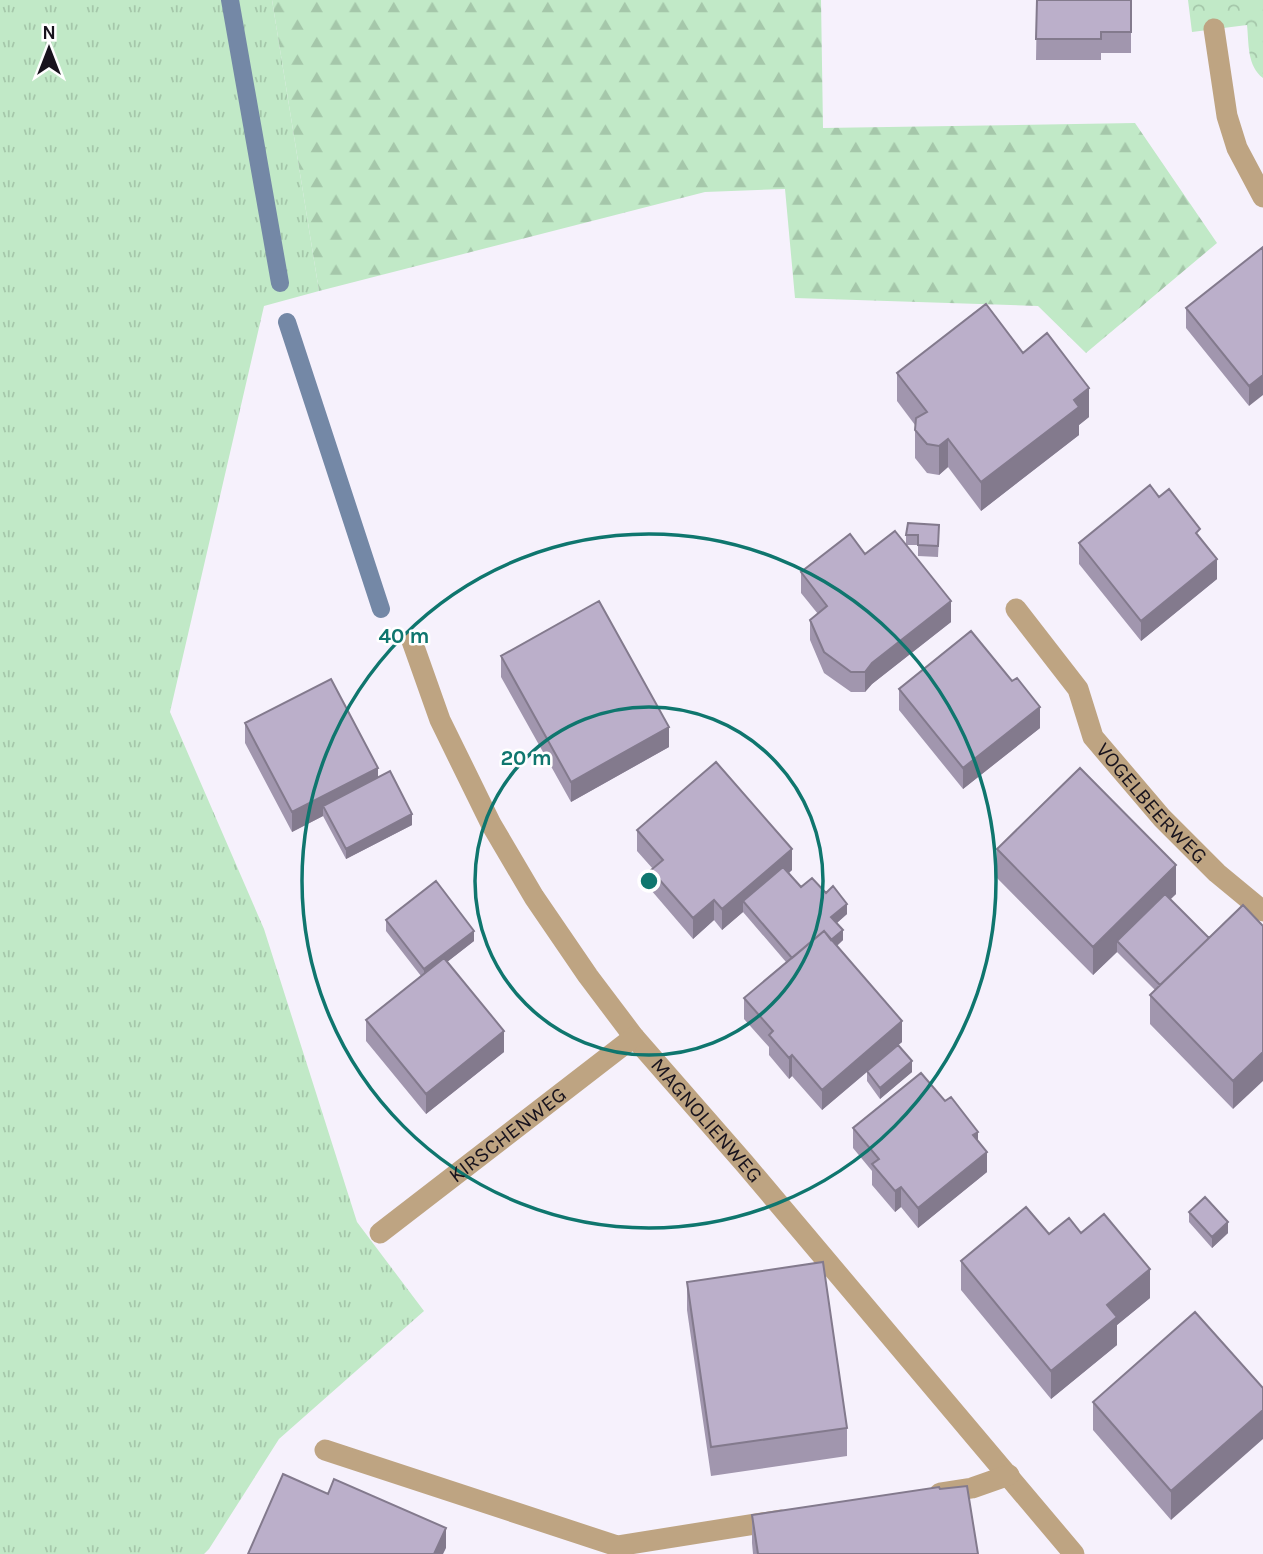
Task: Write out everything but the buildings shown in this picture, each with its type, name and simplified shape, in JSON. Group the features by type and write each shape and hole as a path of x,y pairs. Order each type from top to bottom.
{"street":[{"path":"1214,29 1229,124 1237,148 1263,197"},
{"name":"VOGELBEERWEG","path":"1016,609 1078,689 1093,737 1162,818 1217,873 1263,911"},
{"name":"MAGNOLIENWEG","path":"412,641 440,720 491,824 557,933 634,1037 1074,1554"},
{"name":"KIRSCHENWEG","path":"380,1233 634,1037"},
{"path":"325,1450 617,1546 806,1516"},
{"path":"917,1497 972,1488 1009,1475"}],"green space":[{"path":"0,0 272,0 319,291 264,306 170,712 264,929 357,1222 424,1311 279,1439 204,1554 0,1554"},
{"path":"272,0 821,0 823,128 1135,123 1217,243 1086,353 1038,306 795,298 785,189 705,192 319,291"},
{"path":"1188,0 1263,0 1263,78 1251,61 1247,25 1192,32"}],"waterway":[{"path":"230,0 280,283"},
{"path":"287,322 381,609"}]}
